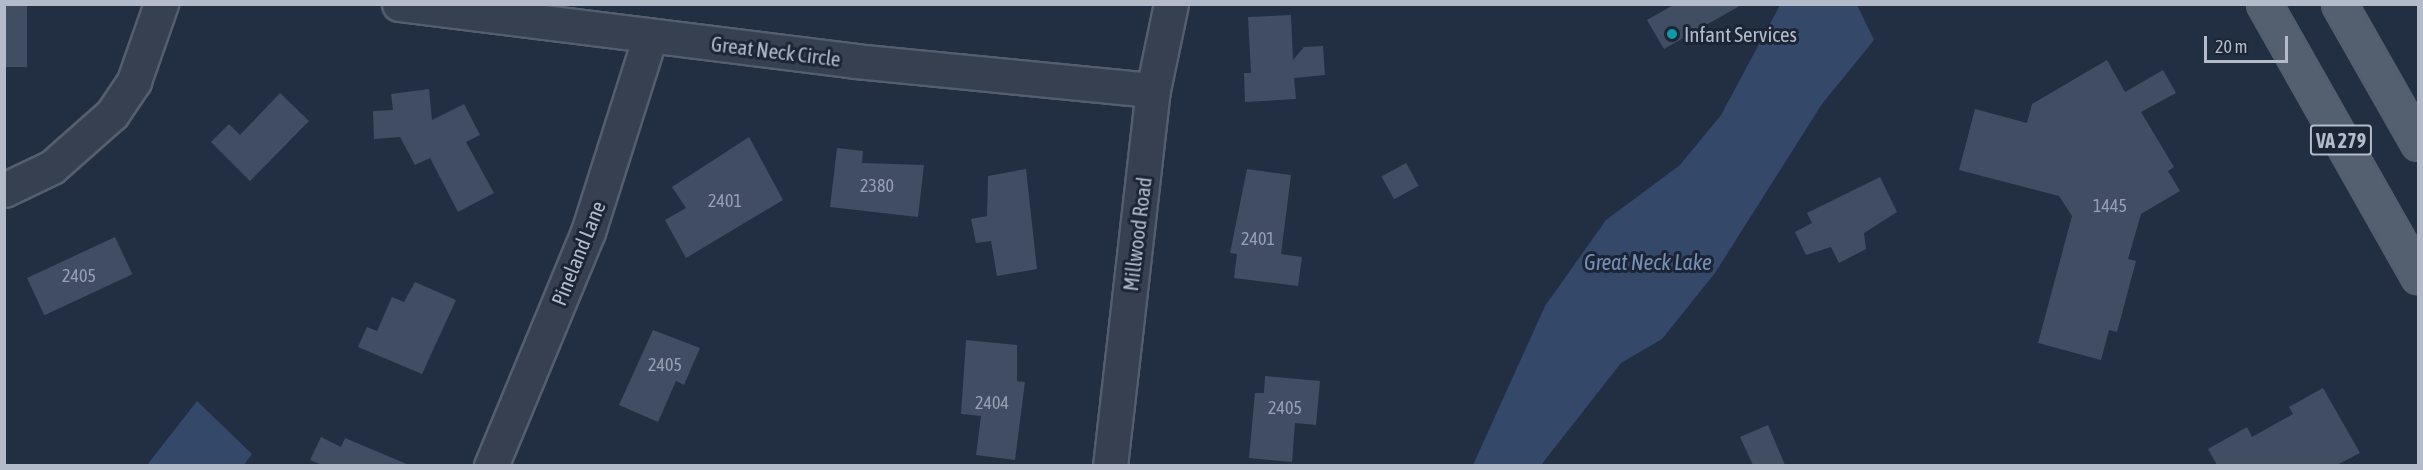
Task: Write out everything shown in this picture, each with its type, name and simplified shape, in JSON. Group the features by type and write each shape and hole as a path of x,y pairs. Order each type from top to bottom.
{"main road":[{"name":"VA 279","path":"2264,4 2418,276"},
{"name":"VA 279","path":"2339,4 2418,142"}],"street":[{"path":"4,190 52,167 112,114 134,81 161,4"},
{"name":"Great Neck Circle","path":"399,4 650,36 1153,90"},
{"name":"Millwood Road","path":"1110,465 1153,90 1171,4"},
{"name":"Pineland Lane","path":"491,465 588,232 650,36"}],"water":[{"name":"Great Neck Lake","path":"1780,5 1857,5 1874,40 1822,104 1715,273 1662,339 1621,363 1541,465 1473,465 1545,306 1606,220 1680,165 1721,115"},
{"path":"197,401 252,454 244,465 147,465"}],"building":[{"path":"4,4 27,4 27,67 4,67"},
{"name":"Infant Services","path":"1675,4 1743,4 1664,49 1647,20"},
{"path":"1291,15 1293,60 1304,47 1323,46 1325,75 1294,78 1296,99 1245,102 1244,73 1251,73 1248,17"},
{"path":"2107,60 2125,92 2163,70 2176,93 2141,112 2174,167 2168,171 2180,191 2141,214 2128,259 2136,261 2117,332 2109,330 2101,360 2038,343 2072,216 2059,196 1959,170 1975,109 2027,123 2032,104"},
{"path":"429,89 432,120 464,104 480,135 466,142 494,193 458,212 430,158 415,165 400,137 374,139 373,111 393,110 391,94"},
{"path":"280,93 309,121 250,181 211,142 229,124 240,135"},
{"path":"749,137 783,200 686,258 665,220 686,208 672,187"},
{"path":"837,148 863,151 862,163 924,165 918,217 830,207"},
{"path":"1406,163 1419,186 1394,199 1382,177"},
{"path":"1026,169 1037,269 997,276 991,241 976,243 971,219 987,216 988,176"},
{"path":"1247,169 1291,175 1281,254 1302,257 1298,286 1234,278 1237,254 1230,253"},
{"path":"1880,177 1897,212 1864,233 1866,249 1839,263 1831,247 1806,255 1795,232 1812,223 1807,213"},
{"path":"115,237 132,274 44,315 27,278"},
{"path":"415,282 456,300 422,374 358,347 367,327 377,331 392,297 404,302"},
{"path":"653,330 700,348 684,385 676,381 658,422 619,405"},
{"path":"966,340 1017,345 1017,381 1025,382 1015,460 976,455 981,416 961,414"},
{"path":"1265,376 1320,381 1316,425 1295,423 1292,462 1249,458 1255,393 1264,393"},
{"path":"2323,388 2360,453 2337,465 2217,465 2208,449 2247,427 2252,437 2293,414 2289,407"},
{"path":"1768,425 1785,465 1753,465 1740,437"},
{"path":"321,437 341,447 345,438 409,465 322,465 310,460"}],"place":[{"name":"Infant Services","path":"1672,34"}]}
